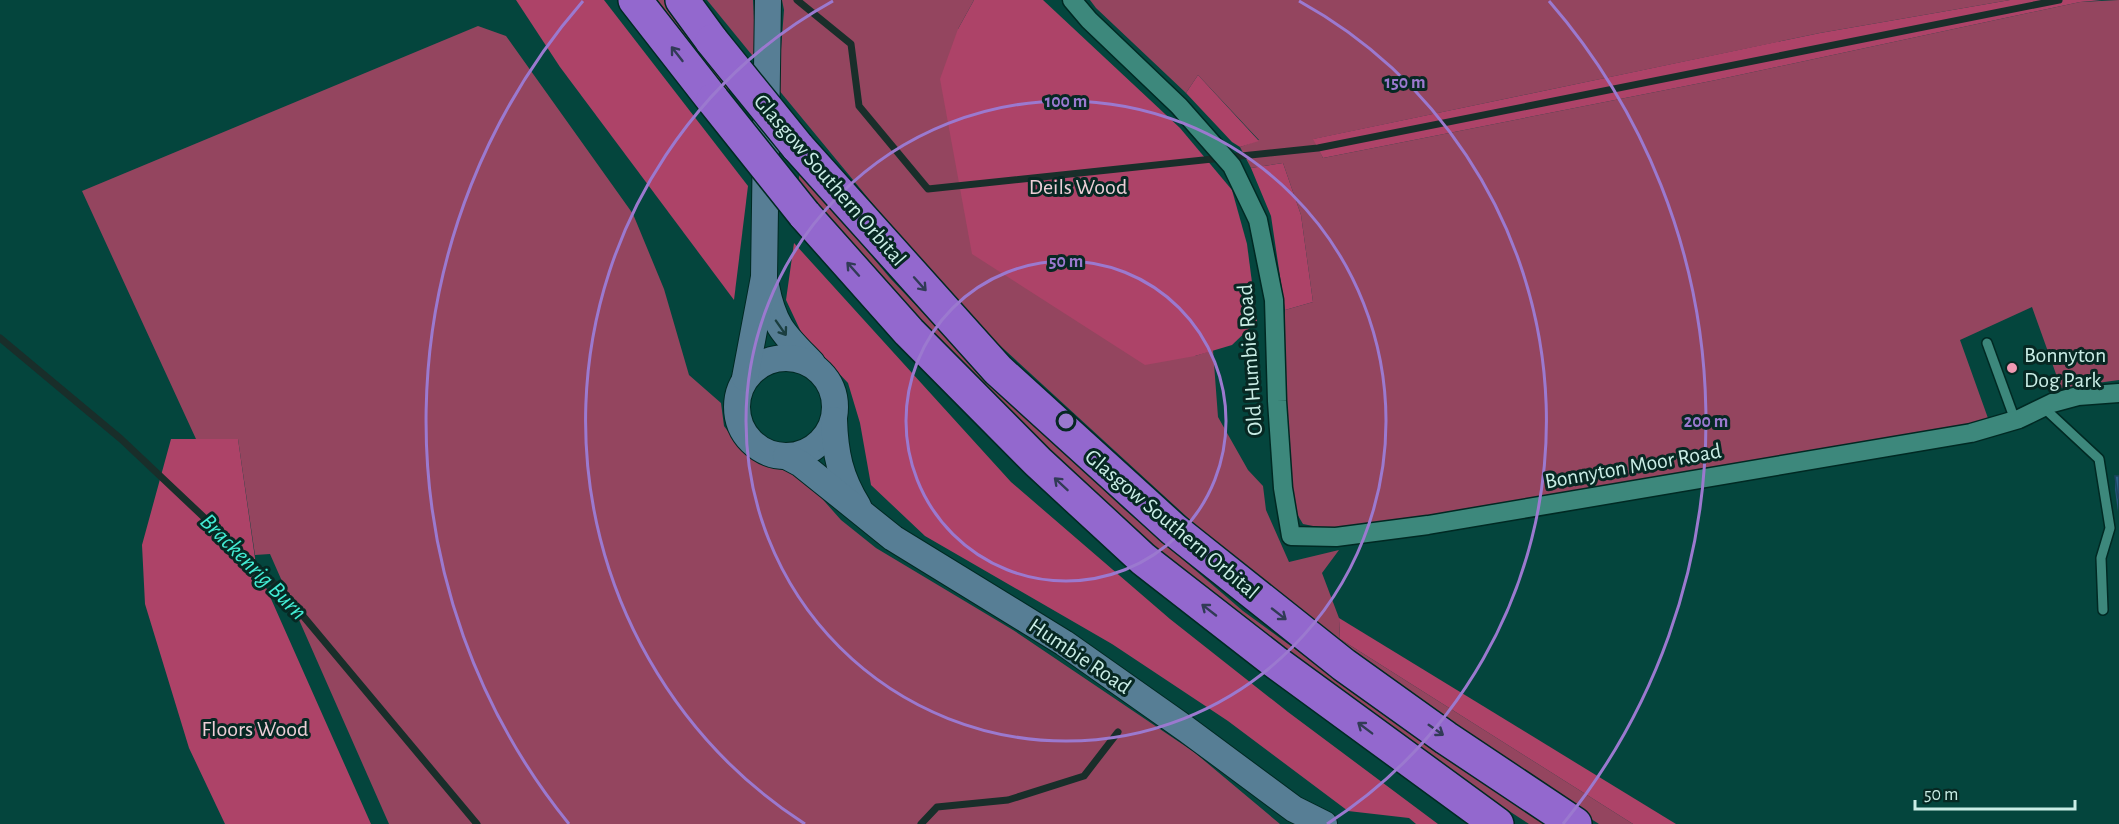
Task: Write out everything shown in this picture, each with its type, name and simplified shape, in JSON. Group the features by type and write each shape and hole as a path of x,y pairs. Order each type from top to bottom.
{"highway":[{"name":"Glasgow Southern Orbital","path":"635,0 804,214 917,340 1038,462 1143,559 1274,661 1497,824"},
{"name":"Glasgow Southern Orbital","path":"682,0 712,41 797,146 998,370 1056,424 1173,529 1344,665 1446,738 1575,824"}],"street":[{"path":"764,277 772,315 780,329 827,379 833,392 835,406 834,420 828,434 817,446 803,453 786,456 769,453 753,443 742,430 736,411 738,393 745,378 764,277 768,0"},
{"name":"Old Humbie Road","path":"1072,0 1089,20 1179,106 1232,166 1258,220 1274,300 1277,401 1283,488 1291,536"},
{"path":"745,378 757,366 777,358 794,358 817,368"},
{"name":"Bonnyton Moor Road","path":"1291,536 1336,537 1428,525 1971,433 2015,420 2043,407 2078,396 2119,393"},
{"name":"Humbie Road","path":"834,420 834,448 843,476 861,511"},
{"name":"Humbie Road","path":"786,456 801,464 893,538 1064,643 1186,729 1298,817 1324,824"}],"lane":[{"path":"1987,343 2015,420"},
{"path":"2043,407 2099,459 2115,528 2101,558 2103,610"}],"shaded area":[{"path":"650,0 665,0 730,87 726,98"},
{"path":"707,0 753,0 756,60"},
{"path":"782,0 974,0 958,29 1195,356 1213,350 1218,417 1248,470 1263,486 1266,510 1289,562 1339,550 1322,573 1339,618 1340,639 1633,824 1599,824 1370,674 1223,550 958,307 778,89 784,10"},
{"path":"1090,0 2010,0 1820,33 1314,139 1323,158 1716,80 2080,2 2119,0 2119,380 2061,388 2032,307 1960,340 1989,421 1442,519 1402,519 1328,529 1303,524 1294,509 1282,329 1285,310 1313,302 1301,215 1283,163 1251,168 1240,147 1259,140 1198,75 1186,93"},
{"path":"478,26 506,36 633,214 664,289 689,375 721,403 724,426 741,449 768,465 795,474 810,485 841,520 876,548 1013,630 1194,752 1280,824 389,824 270,554 255,555 238,439 196,439 82,191"},
{"path":"800,171 890,278 981,374 1124,509 1243,611 1414,736 1545,824 1529,824 1426,757 1183,572 1020,425 945,348 798,184"}],"green space":[{"path":"516,0 604,0 748,186 734,300 560,67"},
{"name":"Deils Wood","path":"974,0 1043,0 1180,128 1232,190 1247,244 1257,321 1232,345 1195,356 1145,365 972,254 940,79 958,29"},
{"path":"2010,0 2102,0 2080,2 1716,80 1323,158 1313,139 1820,33"},
{"path":"1198,75 1259,141 1240,147 1232,142 1186,93"},
{"path":"1283,163 1301,215 1313,302 1285,310 1271,216 1251,168"},
{"path":"794,243 1011,482 1170,619 1288,712 1438,824 1416,824 1409,818 1348,811 1228,721 1112,644 925,536 871,485 860,423 848,383 802,334 786,300"},
{"name":"Floors Wood","path":"171,439 238,439 256,565 371,824 225,824 189,748 145,604 142,545"},
{"path":"1339,618 1676,824 1633,824 1340,639"}],"building":[{"path":"2115,476 2119,476 2119,498 2118,498"}],"waterway":[{"path":"797,0 851,44 859,106 928,189 1318,148 2059,0"},
{"name":"Brackenrig Burn","path":"0,338 121,439 283,592 477,824"},
{"name":"Brackenrig Burn","path":"921,824 937,807 1008,800 1084,776 1118,732"}],"place":[{"name":"Bonnyton Dog Park","path":"2012,368"}]}
